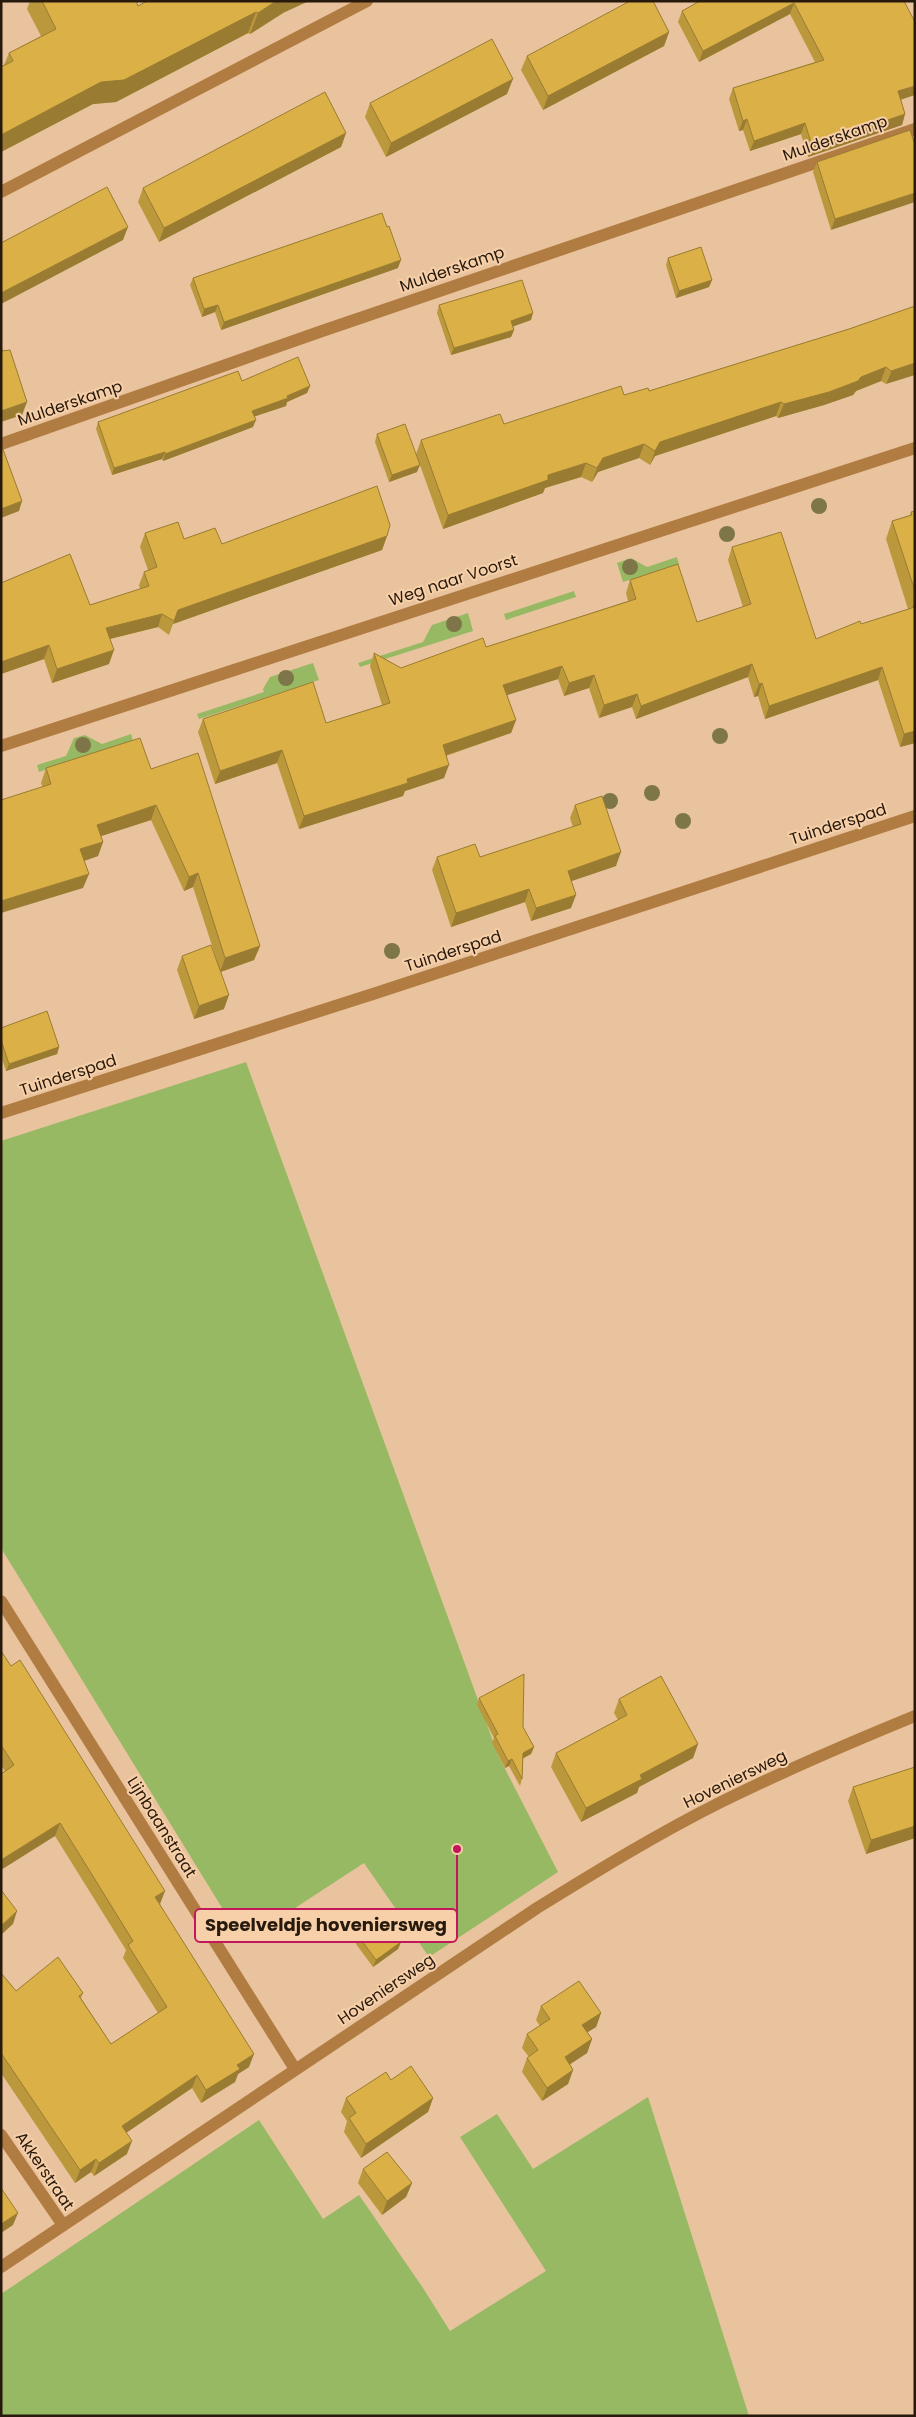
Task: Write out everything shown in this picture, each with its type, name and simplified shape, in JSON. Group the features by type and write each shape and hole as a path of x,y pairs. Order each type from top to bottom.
{"street":[{"path":"1,192 367,1"},
{"name":"Mulderskamp","path":"1,444 326,330 915,129"},
{"name":"Weg naar Voorst","path":"1,746 915,448"},
{"name":"Tuinderspad","path":"1,1113 376,993 915,816"},
{"name":"Lijnbaanstraat","path":"1,1601 294,2069"},
{"name":"Hoveniersweg","path":"1,2267 537,1908 646,1843 720,1803 851,1742 915,1716"},
{"name":"Akkerstraat","path":"1,2135 63,2226"}],"green space":[{"path":"677,557 679,564 623,582 617,563 631,558 647,567"},
{"path":"574,591 576,597 506,620 504,614"},
{"path":"468,613 473,631 360,667 358,663 423,642 432,625"},
{"path":"313,663 319,680 199,719 197,714 264,692 263,689 270,677"},
{"path":"131,734 133,741 39,772 37,765 66,756 74,738 85,735 102,744"},
{"path":"246,1062 498,1755 558,1872 429,1957 364,1863 243,1942 1,1548 1,1141"},
{"path":"648,2097 749,2416 1,2416 1,2294 259,2120 323,2219 359,2195 450,2331 546,2271 460,2137 497,2114 533,2169"}],"building":[{"path":"42,1 136,1 138,6 147,1 276,1 258,13 256,12 124,80 101,82 1,135 1,67 13,61 9,53 56,29"},
{"path":"630,1 653,1 669,32 548,96 527,56"},
{"path":"700,1 904,1 915,22 915,86 898,91 905,114 812,146 805,123 754,141 747,119 743,121 733,88 824,60 794,3 703,51 682,11"},
{"path":"492,39 513,79 391,143 370,103"},
{"path":"325,92 346,133 164,228 143,188"},
{"path":"910,130 915,145 915,193 835,219 817,162"},
{"path":"107,187 128,227 1,293 1,243"},
{"path":"382,213 387,227 389,226 401,260 224,322 218,305 204,309 193,278"},
{"path":"701,247 712,280 679,291 668,258"},
{"path":"522,280 533,313 511,321 514,330 454,348 439,305"},
{"path":"915,306 915,363 891,371 886,367 861,377 858,381 829,392 784,404 781,402 660,442 655,451 644,444 603,458 597,468 586,463 548,475 548,480 448,515 421,440 500,414 504,424 621,386 624,395 648,388 649,391 849,329"},
{"path":"1,348 3,351 10,350 27,402 1,411"},
{"path":"298,357 310,386 287,396 288,398 252,411 256,420 165,454 165,452 114,468 98,422 238,371 242,381"},
{"path":"405,424 420,465 392,475 377,434"},
{"path":"1,444 22,501 1,509"},
{"path":"377,486 390,525 387,536 178,610 174,621 162,614 106,628 114,650 57,669 49,645 1,662 1,583 70,554 90,605 149,586 144,572 157,567 145,533 178,522 184,539 215,528 222,544"},
{"path":"915,511 915,591 892,521 912,515 911,512"},
{"path":"781,532 816,639 860,621 861,624 915,607 915,731 904,734 882,667 769,706 762,683 759,684 752,664 641,706 637,694 604,705 594,675 569,683 562,666 503,685 516,720 443,745 449,765 407,779 408,783 304,816 282,750 220,771 203,719 313,682 326,723 390,703 374,653 401,668 483,638 486,647 636,599 630,580 678,564 697,622 751,604 732,547"},
{"path":"140,738 151,769 198,753 260,946 225,958 198,873 189,877 156,805 97,825 103,842 80,849 89,874 1,901 1,800 51,784 46,768"},
{"path":"602,796 621,852 568,871 576,895 536,908 529,889 456,913 437,857 475,844 480,857 581,824 575,805"},
{"path":"211,945 229,995 199,1006 182,956"},
{"path":"47,1011 59,1047 9,1064 1,1040 1,1028"},
{"path":"1,1651 11,1666 20,1660 165,1891 155,1897 254,2054 237,2065 240,2069 206,2090 197,2075 122,2126 132,2141 99,2163 96,2159 80,2170 1,2053 1,1973 16,1991 58,1957 83,1993 79,1996 111,2044 167,2007 128,1945 133,1941 60,1823 1,1860 1,1774 14,1765 1,1745"},
{"path":"524,1674 523,1727 534,1747 523,1753 522,1779 512,1759 508,1761 495,1736 498,1734 479,1698"},
{"path":"661,1676 698,1744 640,1775 642,1779 586,1808 556,1753 627,1715 619,1699"},
{"path":"915,1767 915,1826 871,1840 853,1787"},
{"path":"1,1890 17,1911 1,1926"},
{"path":"384,1919 401,1942 376,1960 359,1937"},
{"path":"579,1981 601,2013 582,2025 592,2039 565,2057 573,2070 547,2088 527,2058 538,2050 527,2034 550,2019 541,2006"},
{"path":"411,2066 433,2098 366,2144 349,2118 356,2113 346,2098 386,2072 391,2080"},
{"path":"387,2152 412,2183 387,2201 363,2169"},
{"path":"1,2188 18,2213 1,2224"}],"place":[{"name":"Speelveldje hoveniersweg","path":"457,1849"}]}
